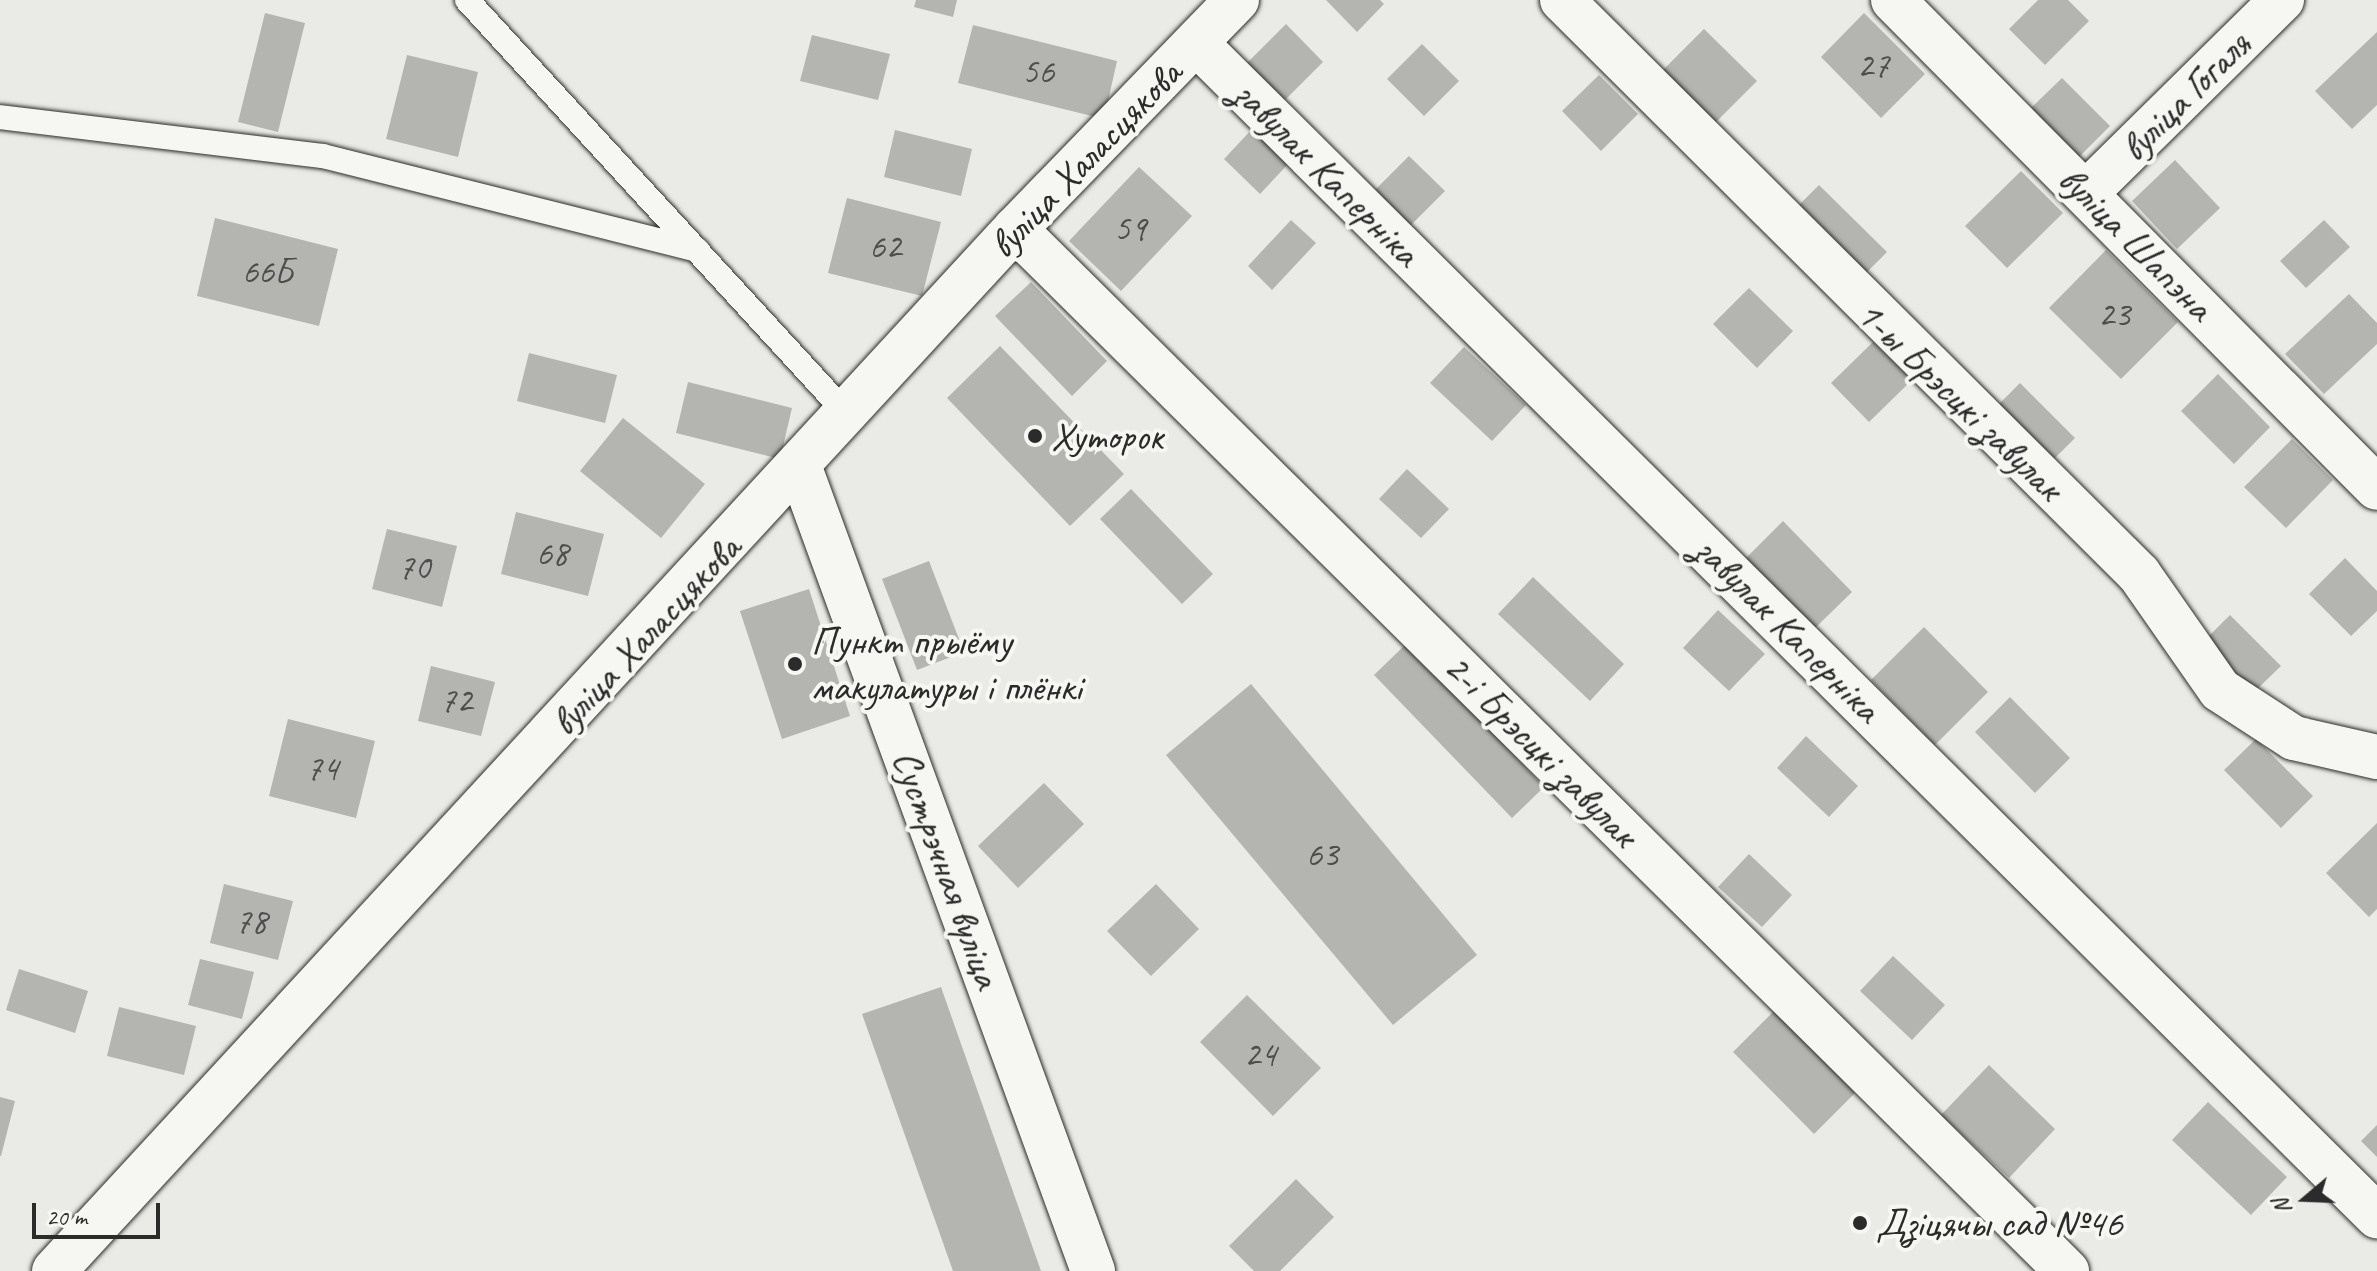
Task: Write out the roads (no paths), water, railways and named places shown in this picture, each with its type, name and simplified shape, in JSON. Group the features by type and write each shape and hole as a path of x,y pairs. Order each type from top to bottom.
{"street":[{"name":"вуліца Халасцякова","path":"54,1271 800,468 1015,229 1237,0"},
{"name":"1-ы Брэсцкі завулак","path":"1562,0 1766,211 2139,574 2220,690 2294,738 2377,757"},
{"name":"вуліца Шапэна","path":"1893,0 2087,192 2377,488"},
{"name":"вуліца Гогаля","path":"2087,192 2282,0"},
{"name":"завулак Каперніка","path":"1196,43 2377,1216"},
{"name":"2-і Брэсцкі завулак","path":"1015,229 2067,1271"},
{"name":"Сустрэчная вуліца","path":"800,468 1093,1271"}],"lane":[{"path":"467,0 847,414"},
{"path":"0,117 323,156 697,250"}],"place":[{"name":"Хуторок","path":"1035,436"},
{"name":"Пункт прыёму макулатуры і плёнкі","path":"795,664"},
{"name":"Дзіцячы сад №46","path":"1860,1223"}]}
